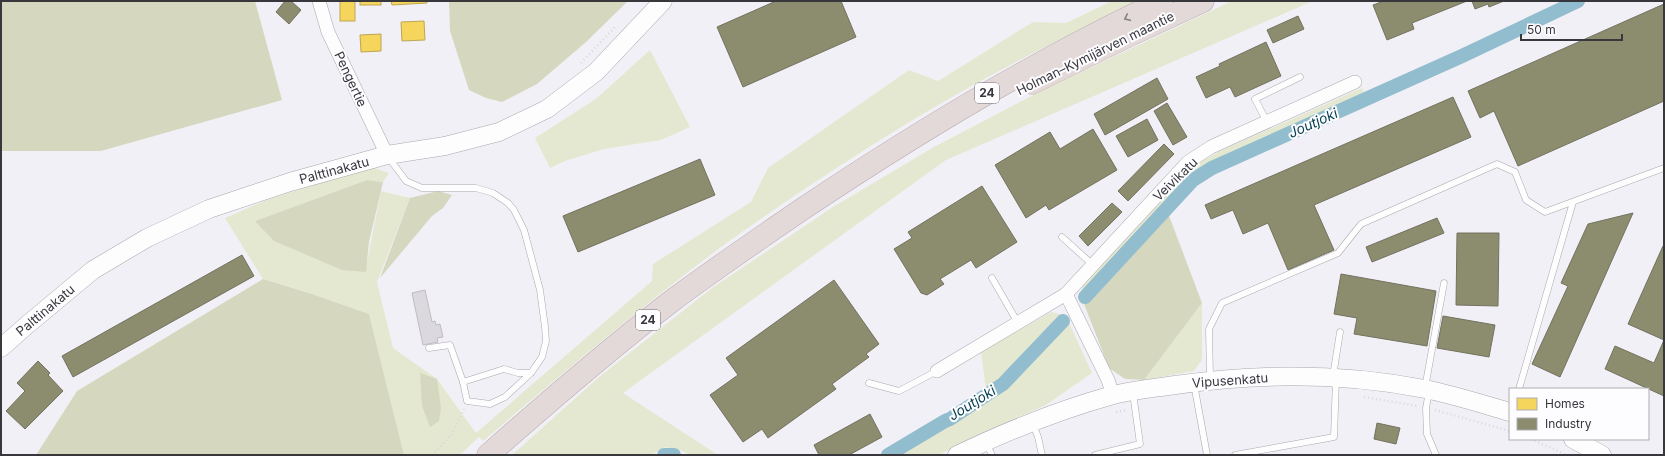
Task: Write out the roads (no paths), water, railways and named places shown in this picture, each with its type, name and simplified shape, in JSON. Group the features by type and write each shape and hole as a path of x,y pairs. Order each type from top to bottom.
{"highway":[{"name":"Holman–Kymijärven maantie","path":"488,455 599,359 674,300 732,257 819,198 886,154 1060,51 1162,1"},
{"name":"Holman–Kymijärven maantie","path":"819,198 922,140 1022,88 1203,1"}],"street":[{"name":"Pengertie","path":"319,1 328,32 387,155"},
{"name":"Palttinakatu","path":"1,348 93,270 148,238 209,209 290,182 387,155 445,146 499,132 547,109 596,72 663,1"},
{"name":"Veivikatu","path":"937,370 1066,294 1188,162 1211,147 1355,82"},
{"path":"1066,294 1108,380 1113,395"},
{"name":"Vipusenkatu","path":"958,455 989,448 1032,422 1113,395 1202,381 1290,376 1335,383 1380,382 1427,396 1509,412"},
{"path":"1575,440 1597,454"}],"lane":[{"path":"1267,122 1255,99 1300,76"},
{"path":"387,155 406,181 422,188 476,188 493,193 508,202 514,210 524,230 540,290 546,341 542,357 531,373 506,397 490,404 468,401 450,345 429,348"},
{"path":"1207,455 1202,381 1210,329 1222,303 1338,252 1360,224 1497,164 1515,172 1526,200 1545,212 1664,168"},
{"path":"1519,388 1573,202"},
{"path":"1062,237 1093,265"},
{"path":"992,278 1018,323"},
{"path":"1436,455 1428,434 1427,396 1444,283"},
{"path":"1235,455 1334,437 1335,383 1340,332"},
{"path":"463,382 504,370 518,373 531,373"},
{"path":"869,384 899,391 937,370"},
{"path":"1095,455 1140,444 1133,391"},
{"path":"1032,422 1038,437 1042,455"}],"waterway":[{"name":"Joutjoki","path":"1085,297 1193,180 1212,168 1462,56 1578,1"},
{"name":"Joutjoki","path":"888,455 950,419 1003,384 1063,321"},
{"name":"Joutjoki","path":"664,455 674,455"}]}
